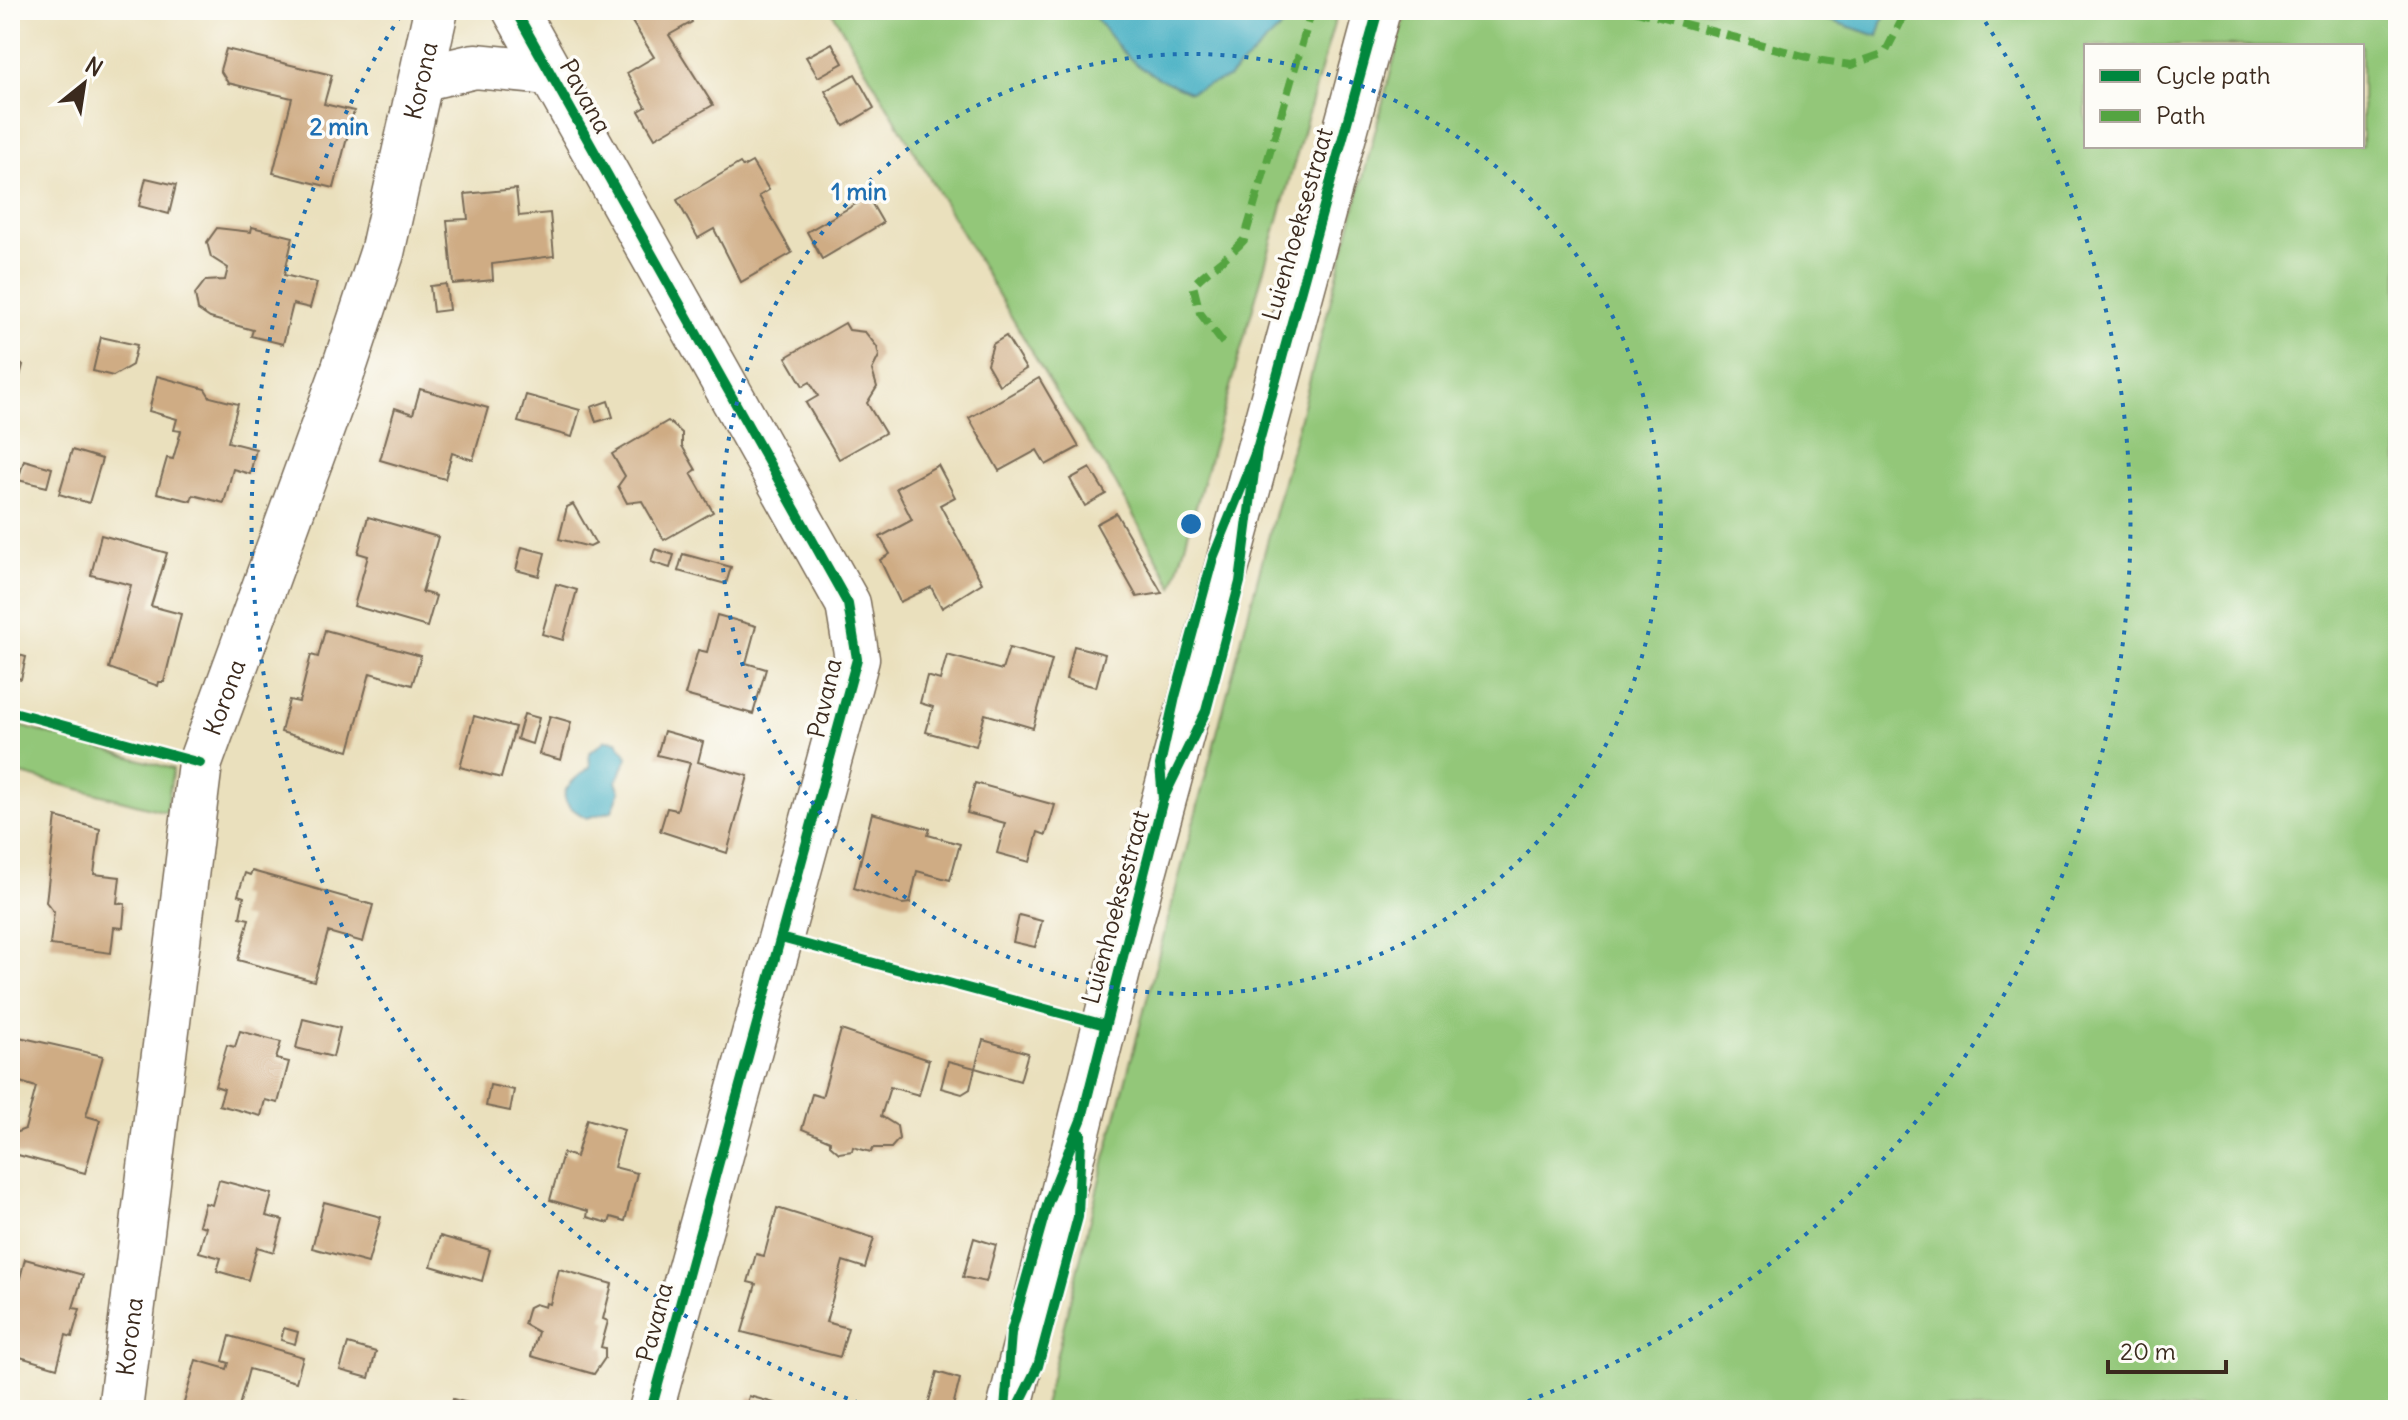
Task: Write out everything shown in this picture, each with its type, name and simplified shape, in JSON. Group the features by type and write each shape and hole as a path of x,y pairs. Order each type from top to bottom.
{"street":[{"name":"Korona","path":"120,1410 200,763 342,374 382,253 424,78 436,10"},
{"name":"Pavana","path":"515,10 848,604 857,659 651,1410"},
{"name":"Luienhoeksestraat","path":"1009,1410 1058,1226 1126,939 1378,10"},
{"path":"424,78 475,66 549,73"}],"green space":[{"path":"831,10 1090,10 1132,60 1155,76 1190,92 1289,20 1291,10 1338,10 1173,587 1115,482 1056,393"},
{"path":"1407,10 1797,10 1878,36 1886,10 2398,10 2398,1410 1043,1410 1102,1170"},
{"path":"10,723 173,769 166,812 10,771"}],"water":[{"path":"1090,10 1291,10 1289,20 1228,78 1190,92 1155,76 1132,60"},
{"path":"1797,10 1886,10 1878,36"},
{"path":"606,740 617,741 628,757 616,782 620,791 612,811 587,818 568,804 565,792 590,767 589,753"}],"building":[{"path":"641,10 686,10 692,22 669,35 713,105 655,138 639,111 646,107 627,73 654,57 629,17"},
{"path":"832,43 843,63 818,77 806,57"},
{"path":"226,49 332,75 324,104 354,111 334,188 273,173 292,98 228,83 220,70"},
{"path":"855,74 874,108 844,126 825,91"},
{"path":"752,162 769,190 759,196 792,253 741,282 714,229 698,238 677,200 740,163 743,167"},
{"path":"146,178 176,185 169,214 139,206"},
{"path":"516,189 519,216 550,213 554,256 492,264 493,280 453,284 447,220 468,219 465,194"},
{"path":"868,197 883,223 822,259 807,232"},
{"path":"252,227 293,237 284,275 317,283 310,308 293,304 283,344 251,336 253,330 210,318 198,310 195,294 205,281 225,280 228,268 211,257 207,242 217,228 251,232"},
{"path":"446,284 449,310 433,312 430,286"},
{"path":"845,323 849,330 865,332 877,347 879,356 872,370 877,387 867,403 885,433 839,459 806,403 818,396 810,382 803,386 786,357"},
{"path":"1006,336 1026,369 999,385 987,364 993,344"},
{"path":"101,337 137,345 132,365 113,376 93,371"},
{"path":"10,362 23,365 16,391 10,390"},
{"path":"157,376 205,389 210,397 238,404 228,442 256,449 250,474 233,469 224,503 193,495 191,501 157,493 167,458 173,459 181,431 174,430 177,419 149,411"},
{"path":"1039,378 1079,447 1046,465 1037,450 999,471 969,418"},
{"path":"420,389 488,408 473,460 452,453 445,479 380,460 395,408 413,414"},
{"path":"526,395 580,410 572,437 518,422"},
{"path":"608,401 613,417 596,422 591,407"},
{"path":"668,421 682,433 682,446 696,470 691,473 713,512 664,540 642,501 627,503 618,486 625,476 612,454"},
{"path":"72,450 102,459 89,503 59,494"},
{"path":"24,460 52,468 47,487 18,480"},
{"path":"938,465 955,497 940,505 982,583 942,608 931,587 900,602 880,560 890,554 880,537 912,520 896,488"},
{"path":"1090,468 1106,494 1085,506 1070,479"},
{"path":"573,504 596,544 590,547 559,539 567,507"},
{"path":"1116,513 1162,593 1137,597 1096,524"},
{"path":"368,517 438,537 422,592 436,596 427,627 354,606 368,556 358,553"},
{"path":"101,535 167,553 151,606 181,614 164,682 159,682 158,686 109,668 131,585 91,575"},
{"path":"522,547 545,553 539,576 516,570"},
{"path":"655,549 674,555 670,568 651,562"},
{"path":"683,554 731,567 726,584 678,571"},
{"path":"556,584 577,590 563,640 542,634"},
{"path":"717,615 756,626 746,663 766,669 753,714 685,695 698,650 707,652"},
{"path":"325,630 421,656 412,685 370,673 349,751 281,732 289,700 299,702 311,655 318,657"},
{"path":"1074,646 1105,654 1096,687 1066,679"},
{"path":"1009,648 1052,660 1033,728 985,714 976,746 926,732 933,707 920,703 927,676 940,680 947,655 1002,670"},
{"path":"15,654 26,657 21,679 10,676"},
{"path":"524,714 539,718 532,744 517,739"},
{"path":"474,716 515,727 501,778 460,767"},
{"path":"550,716 571,722 561,760 539,754"},
{"path":"664,731 703,742 698,762 748,776 727,853 660,831 667,808 677,810 690,763 657,755"},
{"path":"975,783 1055,805 1046,835 1038,832 1030,862 997,853 1005,823 967,813"},
{"path":"872,813 930,829 928,835 960,844 950,880 917,871 910,903 902,904 854,888"},
{"path":"56,817 100,829 94,874 120,877 117,903 125,904 123,928 114,927 111,953 50,945 54,912 46,902"},
{"path":"252,871 373,905 363,942 328,932 314,981 238,960 249,919 240,917 244,897 238,895 245,873 250,875"},
{"path":"1019,915 1042,921 1035,947 1013,942"},
{"path":"303,1019 340,1028 333,1057 296,1048"},
{"path":"841,1030 929,1060 919,1095 890,1087 881,1116 897,1126 899,1139 891,1148 873,1148 871,1152 853,1147 852,1151 839,1153 830,1141 802,1129 812,1094 822,1097"},
{"path":"240,1031 281,1042 276,1059 289,1062 278,1103 265,1100 261,1116 219,1105 224,1089 215,1086 227,1045 235,1047"},
{"path":"19,1037 103,1056 86,1116 100,1120 85,1173 18,1155 12,1148 12,1134 25,1129 36,1087 17,1081 14,1090 10,1089 10,1046"},
{"path":"983,1040 1028,1053 1020,1081 975,1068"},
{"path":"948,1061 975,1068 970,1089 962,1094 941,1088"},
{"path":"490,1085 514,1090 510,1111 486,1106"},
{"path":"587,1119 624,1130 614,1167 637,1173 625,1221 611,1217 609,1223 587,1217 588,1211 550,1200 563,1153 576,1157"},
{"path":"219,1180 272,1194 266,1216 283,1220 274,1252 257,1247 248,1280 217,1271 221,1258 199,1252 206,1227 199,1225 205,1203 212,1205"},
{"path":"324,1202 381,1217 368,1263 312,1248"},
{"path":"777,1208 874,1238 865,1268 843,1261 826,1322 848,1328 840,1357 742,1332 756,1284 748,1282 756,1254 764,1256"},
{"path":"440,1236 490,1250 482,1281 431,1266"},
{"path":"974,1238 996,1245 986,1282 963,1277"},
{"path":"25,1259 83,1275 73,1308 80,1309 72,1337 66,1335 57,1368 10,1354 10,1316"},
{"path":"559,1269 612,1284 603,1319 608,1321 601,1347 605,1348 605,1358 594,1374 531,1356 538,1332 524,1324 529,1307 550,1304"},
{"path":"284,1328 298,1332 295,1344 281,1340"},
{"path":"230,1336 303,1357 296,1382 249,1369 238,1410 182,1410 196,1360 227,1369 229,1363 223,1361"},
{"path":"348,1344 376,1352 369,1378 340,1370"},
{"path":"937,1372 960,1379 952,1410 928,1405"},
{"path":"749,1396 796,1409 796,1410 745,1410"},
{"path":"453,1399 491,1409 491,1410 450,1410"}],"marked path":[{"path":"1223,343 1200,313 1193,285 1244,240 1312,10"},
{"path":"1633,10 1822,61 1851,65 1885,53 1907,10"}],"cycle path":[{"path":"515,10 848,604 857,659 651,1410"},
{"path":"1163,799 1160,765 1175,697 1213,558 1257,449 1378,10"},
{"path":"1005,1410 1011,1333 1048,1202 1082,1118 1163,799 1206,711 1240,582 1257,449"},
{"path":"10,711 200,763"},
{"path":"781,938 1105,1025"},
{"path":"1016,1410 1038,1366 1078,1217 1081,1134"}]}
